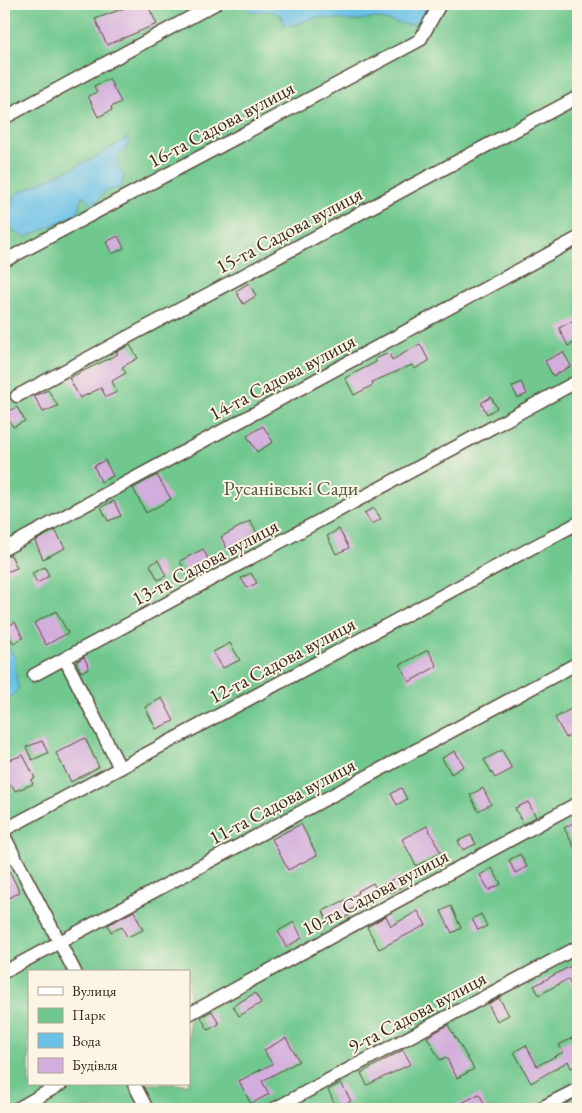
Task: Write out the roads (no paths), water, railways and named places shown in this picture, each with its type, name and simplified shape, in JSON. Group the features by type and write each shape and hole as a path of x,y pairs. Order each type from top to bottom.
{"street":[{"path":"4,118 215,4"},
{"name":"16-та Садова вулиця","path":"4,261 420,40 440,4"},
{"name":"15-та Садова вулиця","path":"17,396 578,97"},
{"name":"14-та Садова вулиця","path":"4,549 578,238"},
{"name":"13-та Садова вулиця","path":"34,675 578,381"},
{"name":"12-та Садова вулиця","path":"4,830 578,522"},
{"path":"65,659 120,768"},
{"name":"11-та Садова вулиця","path":"4,972 578,663"},
{"name":"10-та Садова вулиця","path":"190,1013 578,803"},
{"path":"4,836 74,970"},
{"name":"9-та Садова вулиця","path":"274,1109 578,947"},
{"path":"17,1109 57,1086"},
{"path":"135,1086 147,1109"},
{"path":"539,1109 578,1089"}],"water":[{"path":"245,4 435,4 430,15 422,23 408,25 375,18 353,21 317,17 294,25 284,25 281,15 271,11 252,12 249,11"},
{"path":"128,137 128,147 119,154 117,165 124,176 121,188 105,191 93,205 82,195 77,215 26,237 13,231 7,215 16,194 96,157"},
{"path":"4,636 6,645 16,659 15,667 18,690 4,703"}],"park label":[{"name":"Русанівські Сади","path":"291,488"}]}
